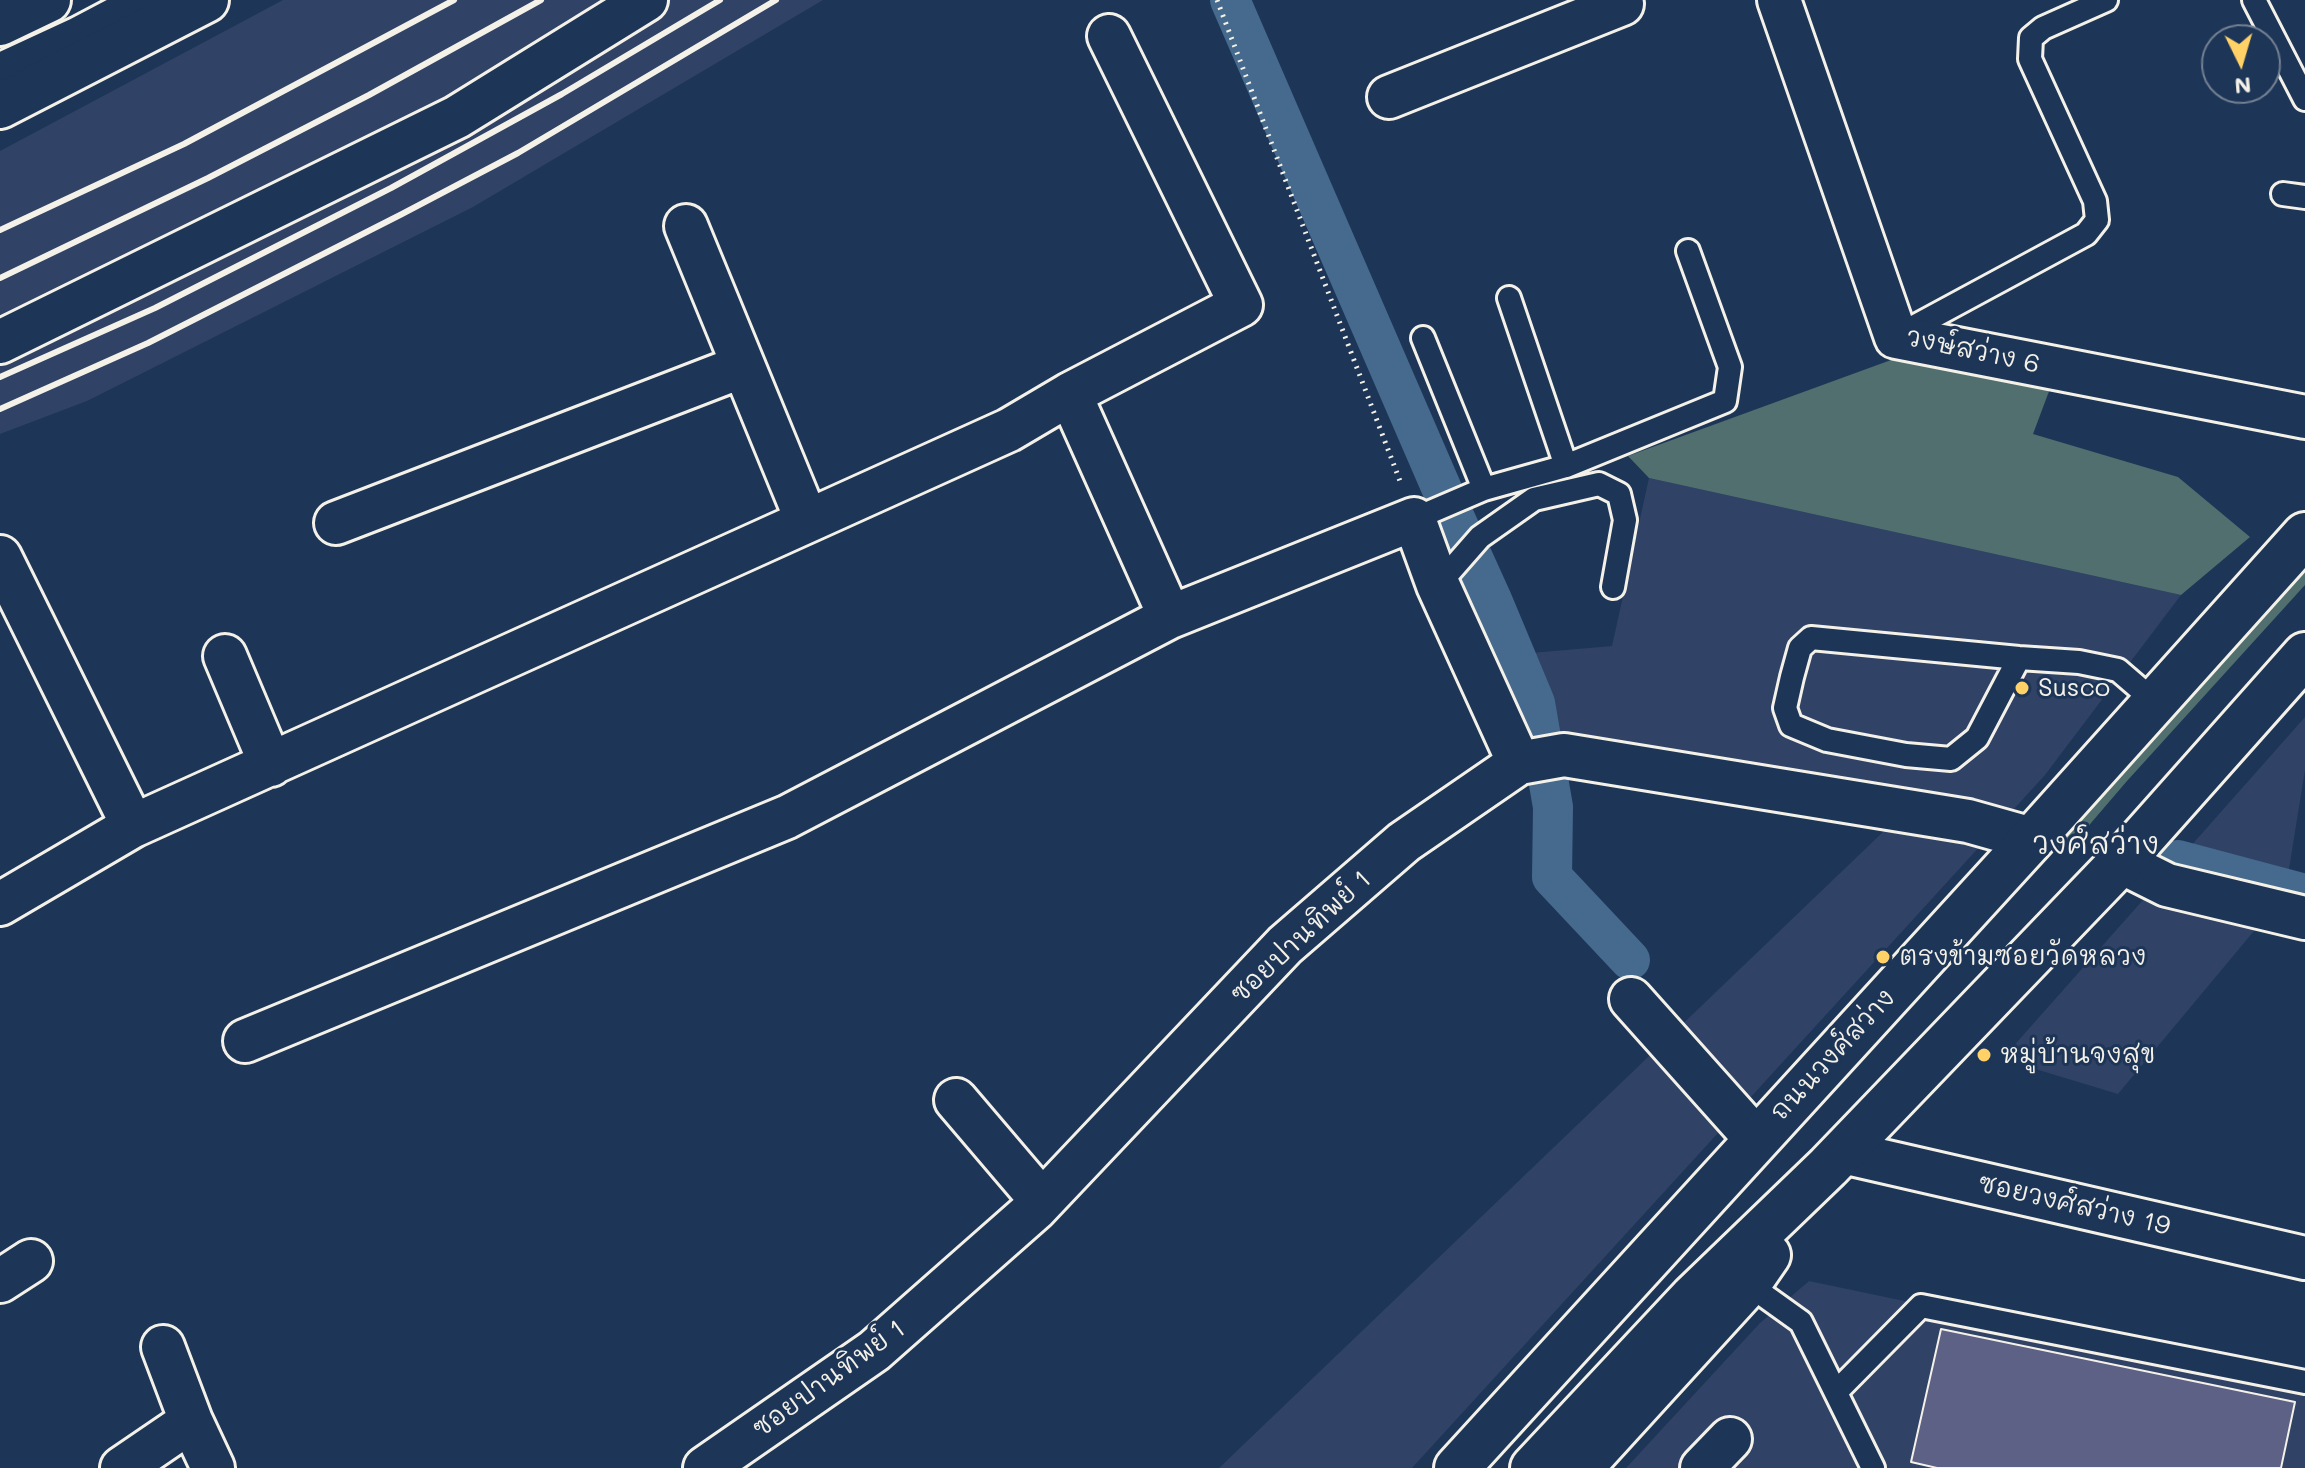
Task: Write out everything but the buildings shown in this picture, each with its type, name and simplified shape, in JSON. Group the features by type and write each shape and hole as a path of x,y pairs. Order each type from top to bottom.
{"main road":[{"path":"0,23 48,0"},
{"path":"0,76 154,0"},
{"path":"0,106 206,0"},
{"name":"ถนนวงศ์สว่าง","path":"1457,1468 2032,839 2305,535"},
{"path":"1533,1468 1693,1297 1836,1160 2121,862 2305,655"},
{"path":"1580,1468 1748,1284 1836,1160"}],"street":[{"path":"0,342 457,117 646,0"},
{"name":"วงษ์สว่าง 6","path":"1779,0 1896,337 2305,417"},
{"path":"1389,97 1626,1"},
{"path":"0,904 133,826 1009,430 1070,394 1241,305 1109,36"},
{"path":"686,226 807,521"},
{"path":"336,523 743,366"},
{"path":"1070,394 1170,617"},
{"path":"245,1041 787,817 1170,617 1438,510 1448,572 1539,759 1968,821 2032,839"},
{"path":"0,557 133,826"},
{"path":"225,656 271,765"},
{"name":"ซอยปานทิพย์ 1","path":"705,1468 874,1351 1042,1201 1285,945 1404,842 1539,759"},
{"path":"2121,862 2167,885 2305,918"},
{"path":"1631,999 1756,1139"},
{"path":"956,1100 1042,1201"},
{"name":"ซอยวงศ์สว่าง 19","path":"1836,1160 2305,1258"},
{"path":"163,1347 213,1468"},
{"path":"122,1468 191,1421"},
{"path":"1702,1468 1730,1439"}],"lane":[{"path":"1896,337 2086,234 2097,220 2095,201 2030,59 2031,38 2043,28 2106,0"},
{"path":"2254,0 2305,99"},
{"path":"1438,510 1484,489 1566,466 1725,401 1730,367 1688,251"},
{"path":"1509,298 1566,466"},
{"path":"1423,338 1484,489"},
{"path":"1448,572 1480,537 1534,499 1599,484 1619,494 1625,520 1613,587"},
{"path":"2019,658 1977,738 1951,759 1906,755 1827,740 1791,725 1785,708 1800,648 1811,638 2079,662 2118,670 2154,701"},
{"path":"1748,1284 1801,1322 1873,1468"},
{"path":"1836,1392 1921,1306 2305,1382"}],"path":[{"path":"1217,0 1438,510"}],"shaded area":[{"path":"283,0 823,0 473,207 87,401 0,434 0,151"},
{"path":"1649,478 2181,595 2045,775 1412,1468 1219,1468 1884,831 1571,778 1534,794 1523,719 1496,656 1612,646"},
{"path":"2305,717 2305,770 2289,869 2254,931 2118,1094 2002,1059"},
{"path":"1809,1281 2305,1385 2305,1468 1626,1468 1760,1323"}],"green space":[{"path":"1891,360 2051,386 2033,434 2178,477 2250,537 2181,595 1649,478 1628,456"},
{"path":"2305,570 2305,585 2067,851 2061,846 2065,837"}],"waterway":[{"path":"1230,0 1535,703 1553,807 1552,877 1630,960"},
{"path":"2178,860 2305,894"}],"railway":[{"path":"0,230 184,144 454,0"},
{"path":"0,278 208,178 369,95 541,0"},
{"path":"0,377 155,308 391,188 562,94 720,0"},
{"path":"0,409 148,343 518,153 776,0"}],"place":[{"name":"Susco","path":"2022,688"},
{"name":"ตรงข้ามซอยวัดหลวง","path":"1883,957"},
{"name":"หมู่บ้านจงสุข","path":"1984,1055"}],"district":[{"name":"วงศ์สว่าง","path":"2096,845"}]}
